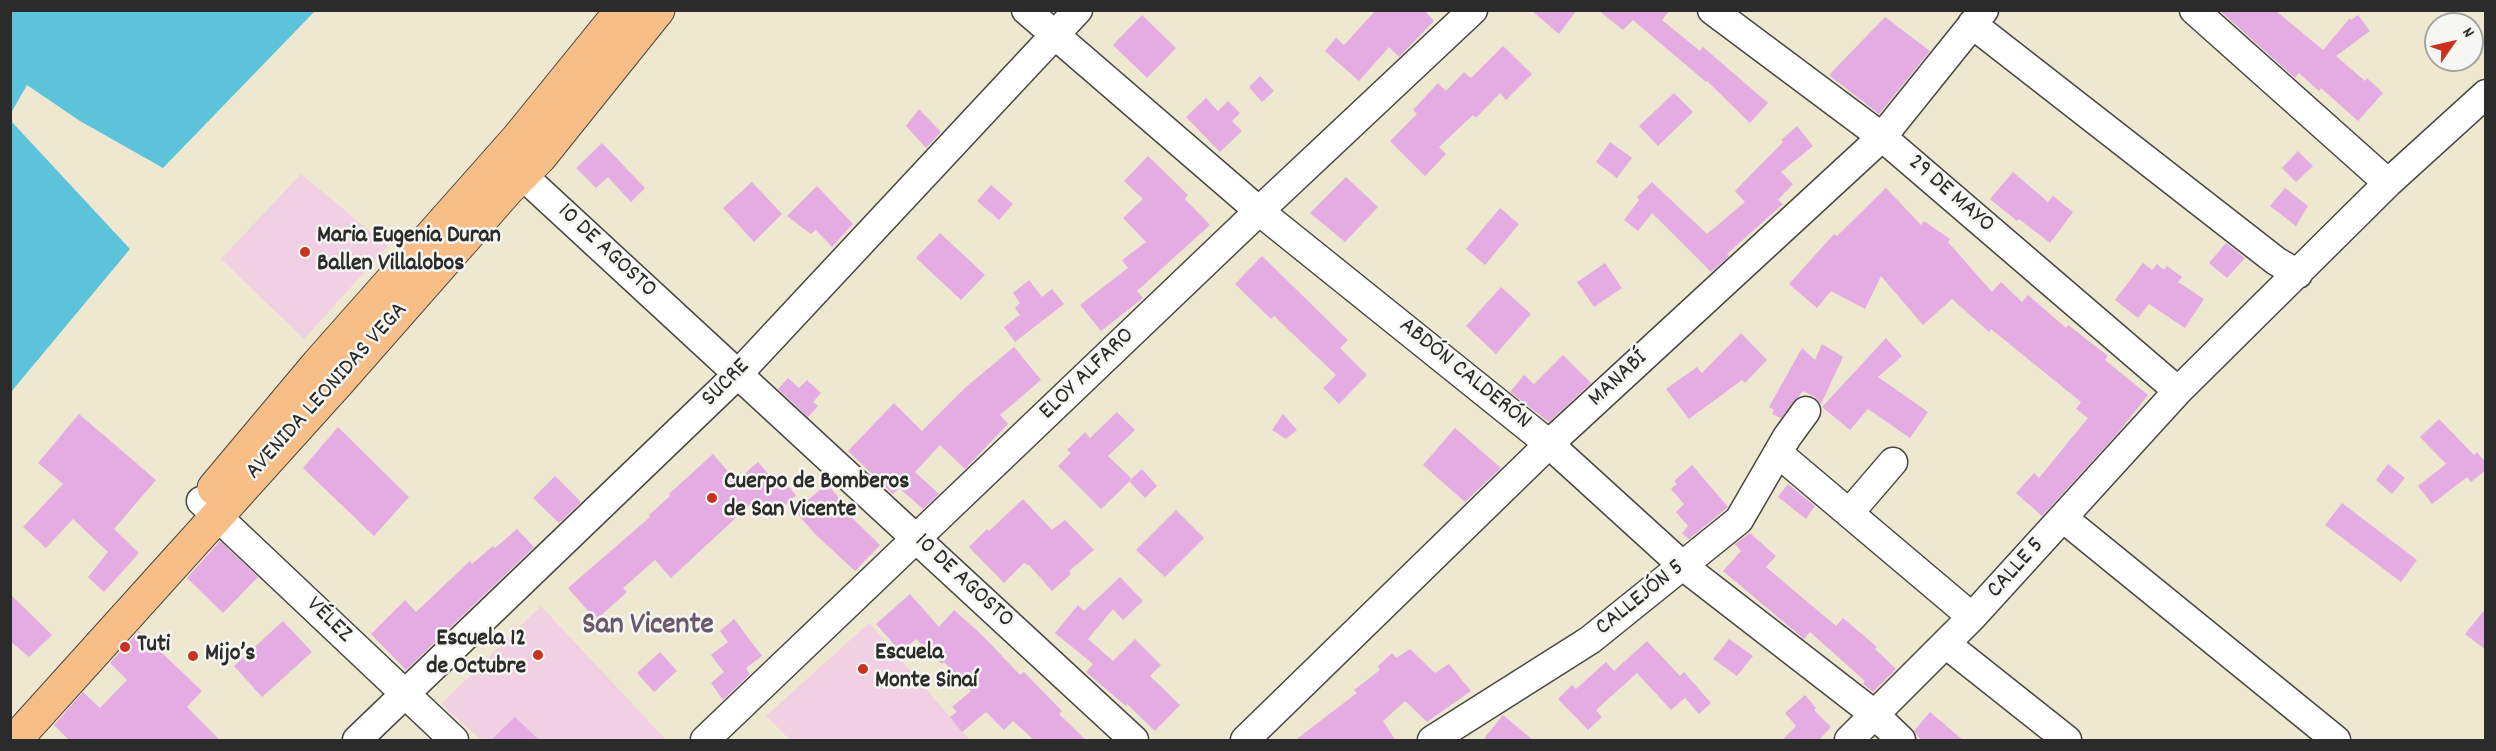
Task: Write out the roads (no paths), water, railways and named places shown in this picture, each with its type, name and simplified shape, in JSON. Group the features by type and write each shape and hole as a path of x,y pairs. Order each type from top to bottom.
{"highway":[{"name":"AVENIDA LEONIDAS VEGA","path":"512,165 622,10"},
{"name":"AVENIDA LEONIDAS VEGA","path":"19,729 512,165 658,10"}],"street":[{"name":"ABDÓN CALDERÓN","path":"1026,10 1259,211 1549,444 1683,566 1874,714 1901,741"},
{"name":"SUCRE","path":"357,741 738,374 1078,10"},
{"name":"ELOY ALFARO","path":"705,741 1259,211 1473,10"},
{"name":"29 DE MAYO","path":"1712,10 1882,137 2178,391"},
{"path":"2194,10 2388,183"},
{"name":"MANABÍ","path":"1245,741 1549,444 1882,137 1978,17"},
{"path":"1978,17 2276,261 2298,274"},
{"name":"CALLE 5","path":"1849,741 1972,617 2178,391 2388,183 2486,94"},
{"name":"10 DE AGOSTO","path":"512,165 1134,741"},
{"name":"CALLEJÓN 5","path":"1450,736 1590,640 1739,520 1787,437 1806,411"},
{"path":"1779,454 1972,617"},
{"path":"1850,512 1893,462"},
{"name":"VÉLEZ","path":"209,509 454,741"},
{"path":"2063,518 2336,741"},
{"path":"1946,644 2067,741"}],"water":[{"path":"11,10 315,11 163,168 80,121 27,85 11,113"},
{"path":"11,121 130,249 11,392"}],"place":[{"name":"Maria Eugenia Duran Ballen Villalobos","path":"305,252"},
{"name":"Cuerpo de Bomberos de San Vicente","path":"712,498"},
{"name":"Tuti","path":"125,647"},
{"name":"Escuela 12 de Octubre","path":"538,655"},
{"name":"Mijo’s","path":"193,656"},
{"name":"Escuela Monte Sinaí","path":"863,669"}],"district":[{"name":"San Vicente","path":"648,628"}]}
